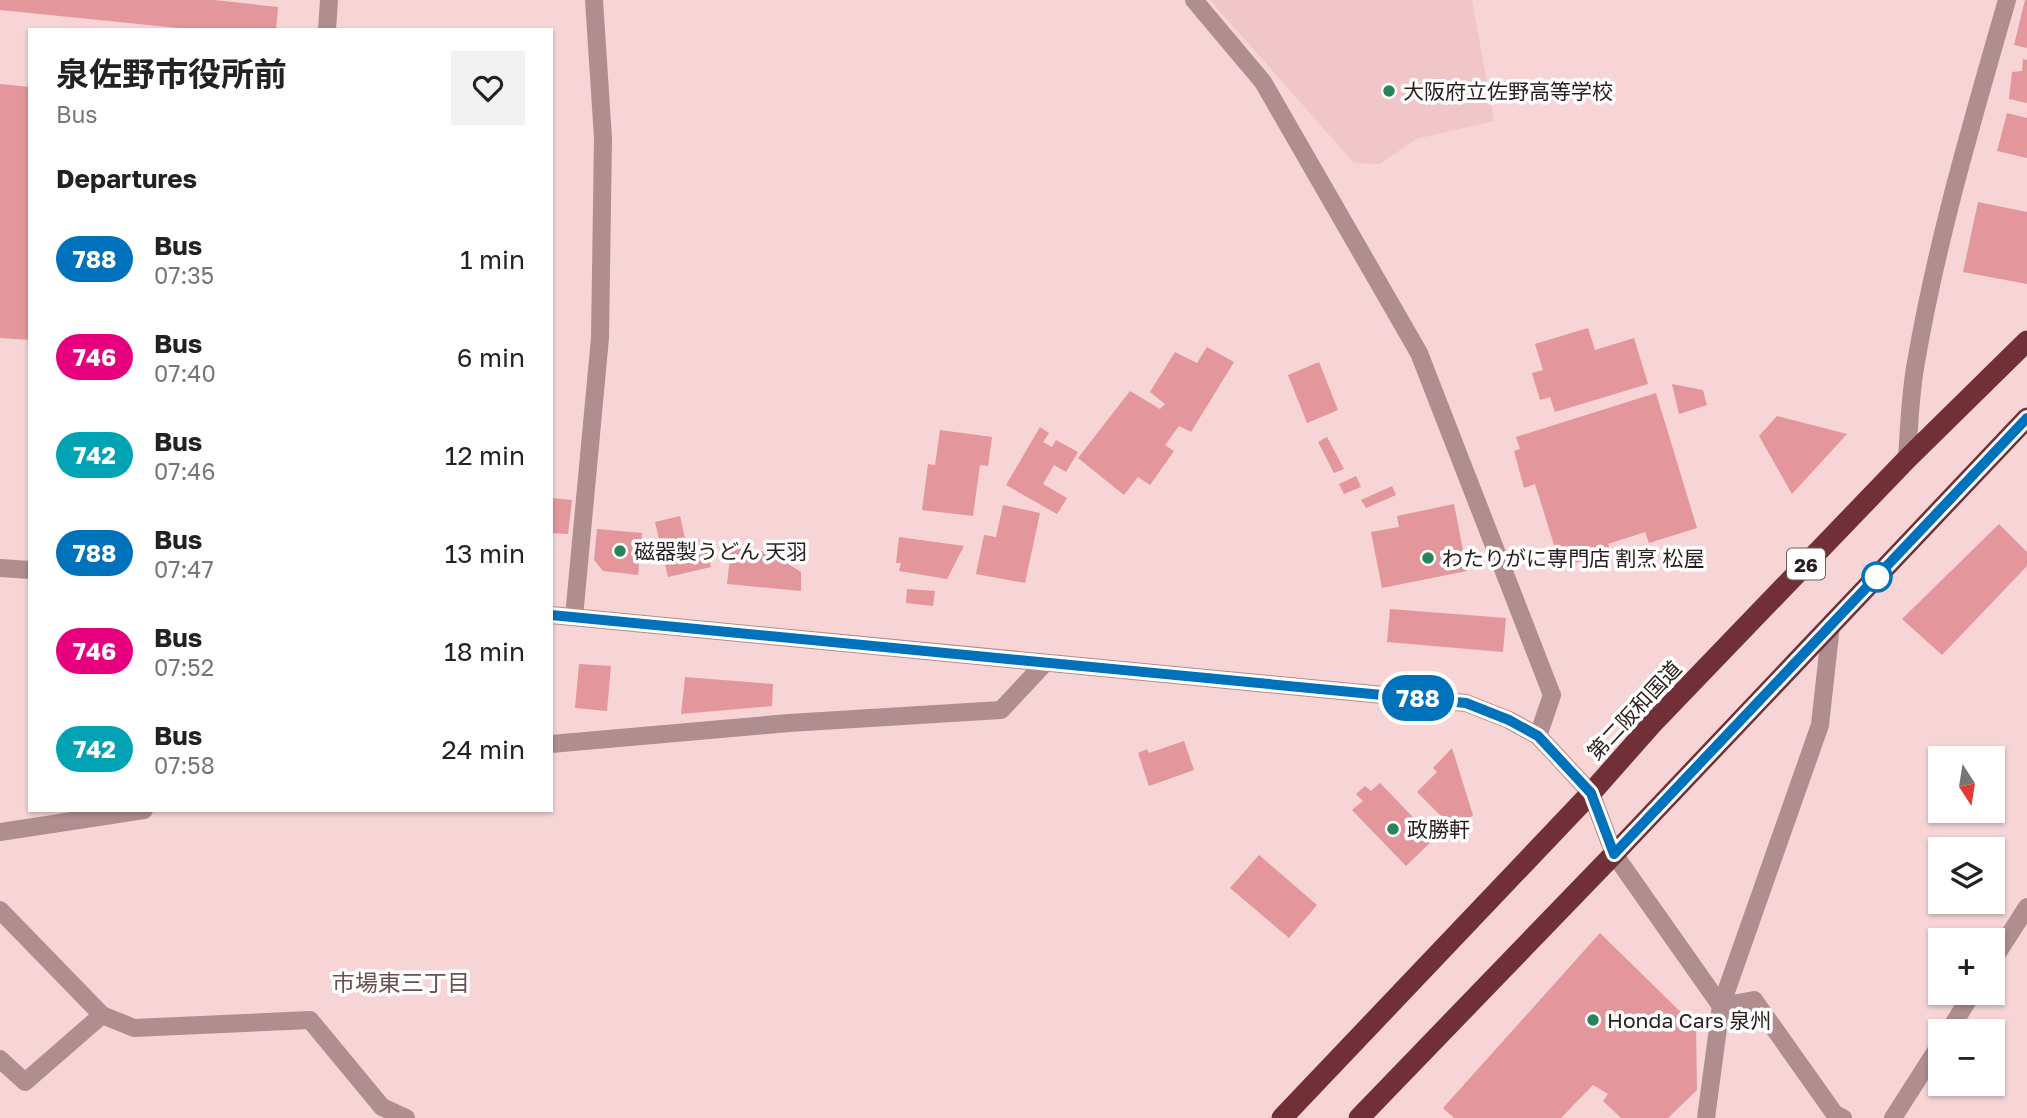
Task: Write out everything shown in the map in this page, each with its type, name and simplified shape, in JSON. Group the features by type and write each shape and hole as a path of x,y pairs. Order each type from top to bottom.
{"highway":[{"name":"第二阪和国道","path":"1282,1118 1591,793 1652,724 1906,459 2027,341"},
{"path":"1359,1118 1614,854 2027,418"}],"street":[{"path":"327,28 329,0"},
{"path":"574,617 600,338 603,138 594,0"},
{"path":"1194,0 1263,82 1419,353 1552,695 1538,736"},
{"path":"1906,459 1915,370 1954,182 2007,0"},
{"path":"0,568 28,570"},
{"path":"553,615 1466,703 1509,720 1538,736 1591,793 1614,854 1721,1006"},
{"path":"1706,1118 1721,1006 1820,725 1831,625"},
{"path":"553,744 789,723 1001,710 1045,663"},
{"path":"0,832 131,812"},
{"path":"2005,941 2027,907"},
{"path":"0,910 102,1015 134,1028 310,1020 379,1112 406,1118"},
{"path":"1721,1006 1755,1000 1834,1113 1843,1118"},
{"path":"0,1059 25,1082 102,1015"},
{"path":"1893,1118 1928,1063"}],"shaded area":[{"name":"大阪府立佐野高等学校","path":"1210,0 1472,0 1494,121 1416,139 1380,164 1354,163"}],"building":[{"path":"0,0 214,0 278,7 276,28 178,28 0,10"},
{"path":"2027,0 2027,48 2014,45"},
{"path":"2023,59 2027,60 2027,103 2009,99 2012,72 2022,71"},
{"path":"0,84 28,87 28,340 0,338"},
{"path":"2007,113 2027,118 2027,158 1997,151"},
{"path":"1978,202 2027,212 2027,284 1963,272"},
{"path":"1588,328 1595,350 1634,338 1648,384 1555,412 1550,397 1540,400 1532,373 1543,370 1535,344"},
{"path":"1207,347 1234,362 1191,432 1179,426 1165,445 1174,451 1150,485 1138,477 1124,495 1078,458 1130,391 1160,409 1165,404 1150,392 1175,352 1197,363"},
{"path":"1319,362 1338,410 1307,423 1288,375"},
{"path":"1672,384 1703,390 1707,405 1679,414"},
{"path":"1656,393 1697,528 1649,543 1645,532 1608,544 1611,552 1561,567 1535,484 1524,488 1514,451 1520,449 1516,437"},
{"path":"1777,416 1847,434 1792,494 1759,436"},
{"path":"1040,427 1049,433 1043,442 1052,447 1056,440 1078,452 1066,472 1054,465 1043,484 1067,498 1057,514 1006,485"},
{"path":"940,430 992,437 988,466 980,465 973,516 922,510 928,464 935,465"},
{"path":"1327,437 1344,469 1334,473 1318,442"},
{"path":"1356,476 1361,487 1344,494 1339,484"},
{"path":"1392,486 1396,495 1366,508 1361,500"},
{"path":"553,498 572,500 568,534 553,533"},
{"path":"1454,504 1467,571 1382,588 1371,532 1399,527 1397,516"},
{"path":"1003,505 1040,513 1025,583 976,574 984,535 996,537"},
{"path":"680,516 686,543 704,539 711,567 668,577 655,522"},
{"path":"1999,524 2027,552 2027,566 1942,655 1902,619"},
{"path":"597,529 642,533 638,575 603,571 594,560"},
{"path":"899,537 964,546 947,579 899,571 901,563 896,563"},
{"path":"731,548 769,552 801,572 801,591 727,584"},
{"path":"907,589 935,591 933,606 906,603"},
{"path":"1390,609 1506,618 1503,652 1387,642"},
{"path":"579,664 611,666 607,711 575,708"},
{"path":"685,677 773,684 772,706 681,714"},
{"path":"1184,741 1194,770 1149,786 1138,753 1147,749 1149,753"},
{"path":"1452,748 1473,815 1456,831 1417,792 1437,772 1433,768"},
{"path":"1380,783 1434,839 1406,866 1352,810 1363,801 1356,794 1365,786 1371,791"},
{"path":"1259,855 1317,905 1289,938 1230,888"},
{"path":"1600,933 1696,1027 1697,1090 1668,1118 1621,1118 1603,1101 1608,1094 1593,1085 1561,1118 1454,1118 1443,1108"}],"bus line":[{"name":"788","path":"553,615 1466,703 1509,720 1538,736 1591,793 1614,854 2027,418"}],"place":[{"name":"大阪府立佐野高等学校","path":"1389,91"},
{"name":"磁器製うどん 天羽","path":"620,551"},
{"name":"わたりがに専門店 割烹 松屋","path":"1428,558"},
{"name":"政勝軒","path":"1393,829"},
{"name":"Honda Cars 泉州","path":"1593,1020"}],"district":[{"name":"市場東三丁目","path":"401,982"}]}
